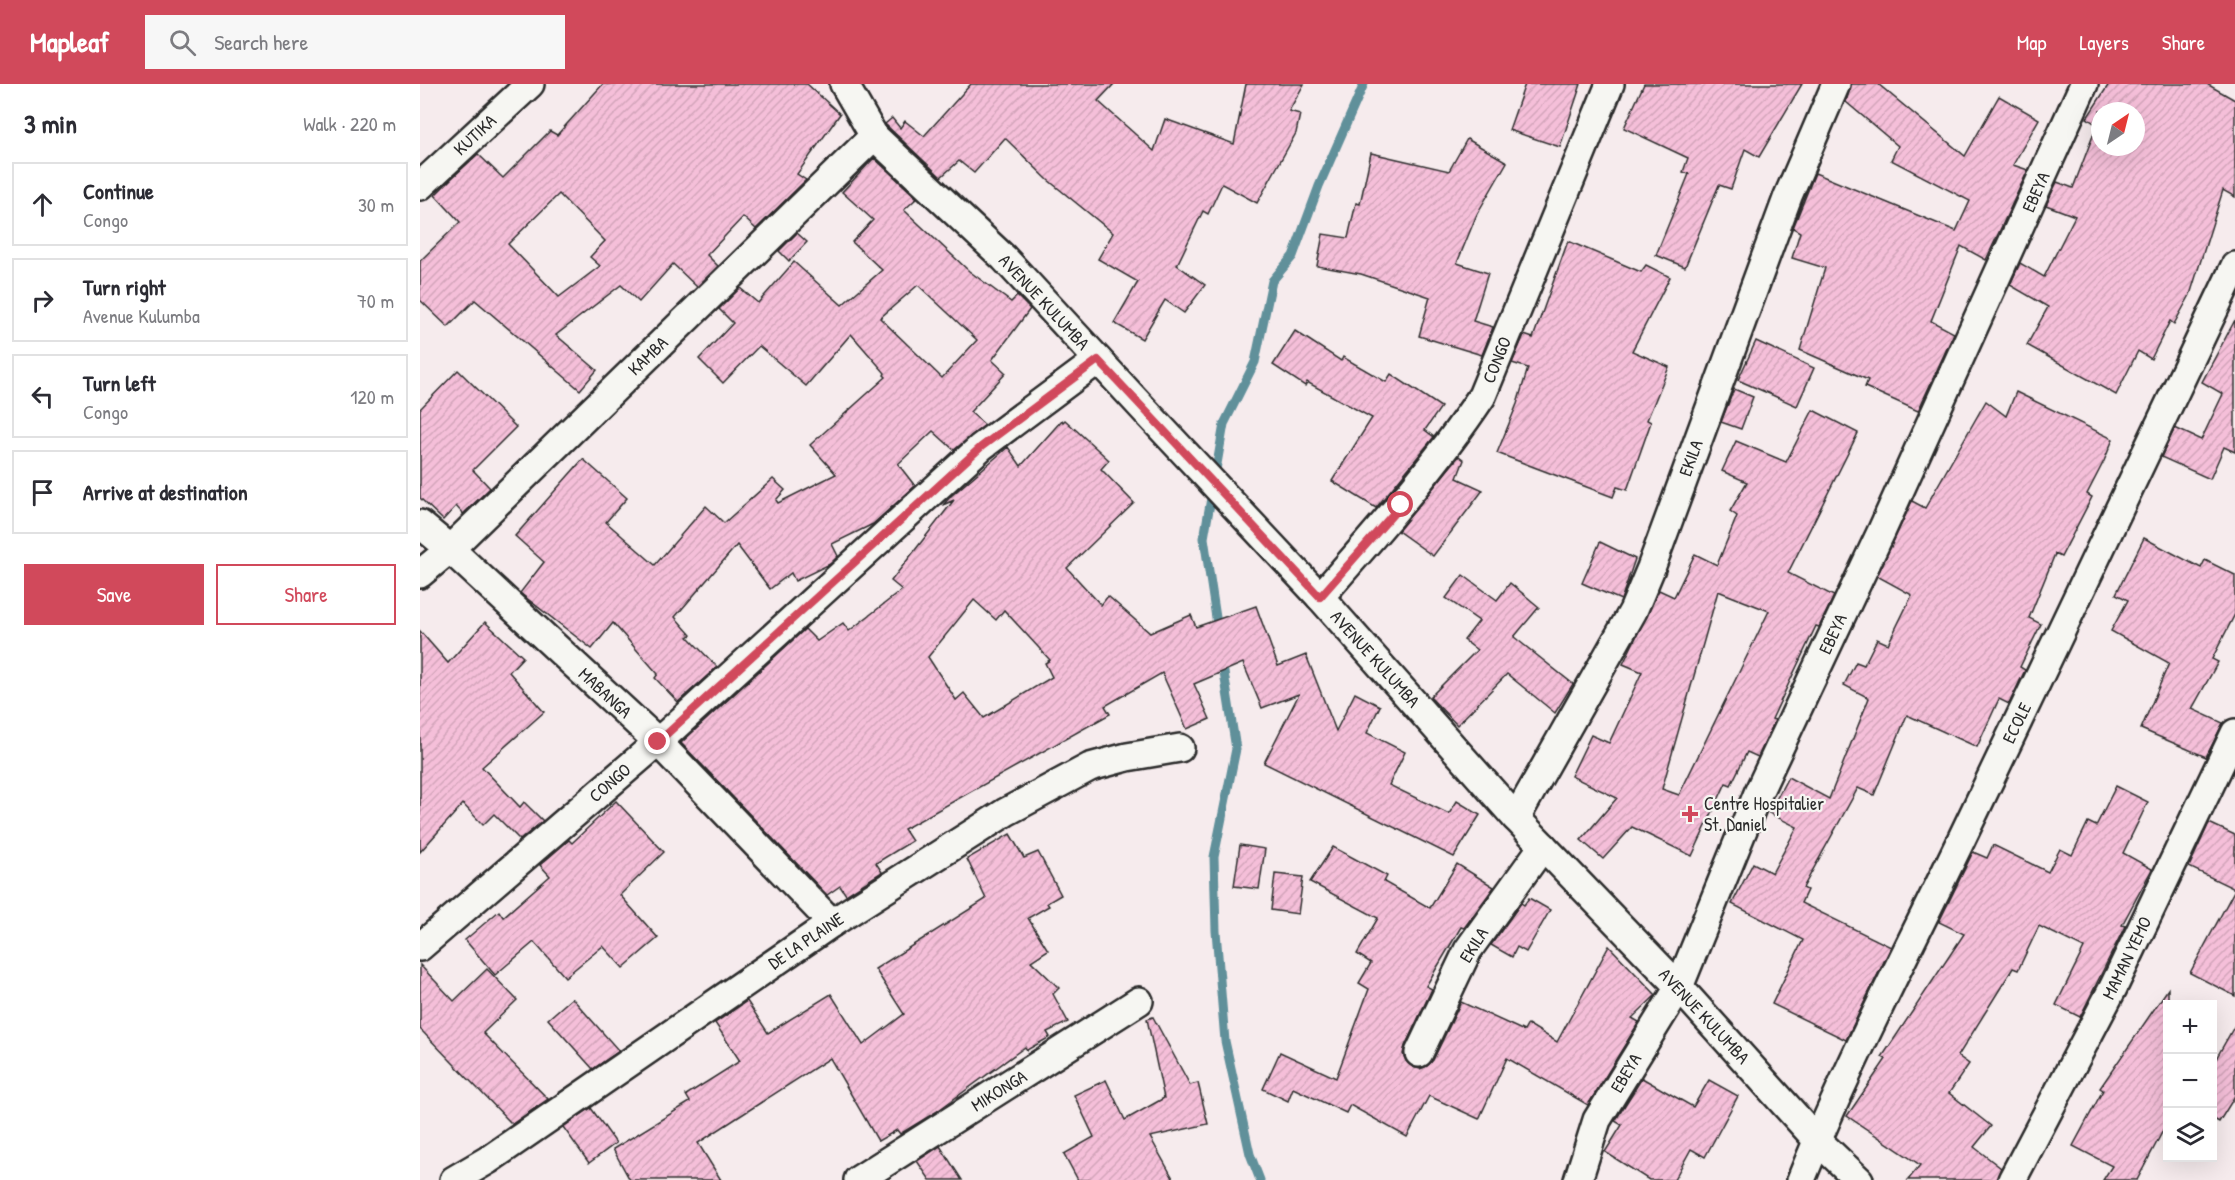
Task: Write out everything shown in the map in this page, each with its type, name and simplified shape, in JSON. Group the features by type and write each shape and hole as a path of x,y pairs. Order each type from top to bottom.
{"street":[{"name":"KUTIKA","path":"420,186 530,84"},
{"name":"AVENUE KULUMBA","path":"844,84 874,136 1004,258 1320,597 1516,818 1678,987 1817,1140 1860,1180"},
{"name":"CONGO","path":"1320,597 1401,505 1482,396 1610,84"},
{"name":"EKILA","path":"1516,818 1633,611 1651,568 1788,196 1836,84"},
{"name":"EBEYA","path":"1578,1180 1598,1120 1678,987 1758,794 1896,498 2084,84"},
{"name":"KAMBA","path":"420,574 450,549 874,136"},
{"name":"ECOLE","path":"1801,1180 1817,1140 1904,953 1959,844 2235,266"},
{"name":"CONGO","path":"420,947 658,742 981,447 1098,360"},
{"name":"MABANGA","path":"420,524 450,549 658,742 832,923"},
{"name":"MAMAN YEMO","path":"2012,1180 2113,988 2235,733"},
{"name":"DE LA PLAINE","path":"454,1180 488,1160 832,923 1006,812 1090,767 1127,757 1180,748"},
{"name":"EKILA","path":"1419,1053 1468,950 1543,846"},
{"name":"MIKONGA","path":"858,1180 1139,1001"}],"building":[{"path":"603,84 807,84 840,114 797,174 806,180 756,229 743,217 707,255 718,266 697,287 673,264 639,302 621,285 556,335 597,370 580,390 475,300 448,327 420,300 420,261 460,222 435,195 478,154 503,178 550,131 557,135","holes":["559,194 605,241 590,257 600,266 559,297 508,244"]},
{"path":"971,84 1114,84 1098,101 1154,151 1165,119 1234,144 1246,84 1304,84 1289,111 1300,114 1296,133 1257,203 1222,184 1208,214 1203,211 1177,265 1205,285 1184,313 1165,300 1142,339 1114,323 1138,282 1098,259 1113,233 1048,180 1005,138 974,173 959,161 941,177 885,124 892,118 900,128 905,121 924,136"},
{"path":"1525,84 1581,84 1560,147 1509,130"},
{"path":"1644,84 1802,84 1759,157 1745,149 1731,189 1719,185 1685,267 1656,255 1689,174 1683,172 1688,158 1624,128"},
{"path":"1851,84 1878,84 1965,156 1999,96 2039,119 2013,165 2028,170 1986,260 1961,246 1931,321 1954,333 1918,411 1865,387 1868,380 1800,350 1825,268 1792,258 1800,232 1793,228 1815,173 1956,231 1970,201 1891,160 1898,146 1846,102"},
{"path":"2109,84 2207,84 2235,100 2235,197 2223,190 2190,295 2174,324 2170,321 2151,359 2138,351 2116,395 2027,345 2048,307 2010,285 2020,263 2044,277 2075,216 2046,205 2057,182 2073,188 2091,141 2091,156 2145,156 2145,102 2097,102"},
{"path":"1467,139 1507,162 1477,214 1457,263 1488,273 1473,321 1493,327 1482,355 1419,336 1430,297 1361,274 1317,266 1323,234 1348,238 1356,203 1360,204 1371,153 1449,171"},
{"path":"874,158 917,198 904,210 969,271 1011,302 1017,296 1030,309 992,360 1006,373 970,412 985,425 954,450 933,431 898,464 915,486 873,524 832,544 838,556 830,564 795,581 791,573 770,589 737,545 675,617 691,635 688,637 717,667 678,702 655,678 658,674 613,623 592,649 520,593 544,562 515,536 583,459 627,498 606,522 655,565 706,506 724,523 773,479 785,490 776,500 778,503 836,474 810,445 886,377 851,334 806,386 759,346 723,383 699,359 733,323 719,309 740,288 758,303 794,262 842,305 882,270 852,242 873,220 842,192","holes":["918,285 977,340 942,378 880,318"]},
{"path":"797,233 807,242 789,261 779,251"},
{"path":"1568,241 1641,272 1646,265 1670,277 1632,351 1669,367 1647,420 1651,422 1627,490 1617,487 1613,497 1497,453 1517,404 1528,368 1512,363 1524,335 1533,338"},
{"path":"2235,320 2235,452 2224,447 2210,479 2161,457 2175,428 2201,440 2223,394 2202,382"},
{"path":"1295,331 1341,361 1343,357 1386,382 1391,374 1441,407 1425,430 1434,437 1376,508 1332,481 1372,418 1307,382 1305,386 1273,365"},
{"path":"1756,341 1814,368 1797,406 1738,380"},
{"path":"458,370 516,427 473,470 490,488 463,514 456,506 443,520 420,498 420,409"},
{"path":"1734,389 1753,397 1741,429 1721,422"},
{"path":"2016,392 2113,439 2087,494 2092,497 2061,557 2055,554 2029,618 2041,624 2020,667 2025,670 2009,704 1999,699 1977,747 1907,715 1874,795 1858,788 1803,888 1807,890 1801,903 1891,947 1846,1040 1772,1004 1803,940 1732,904 1753,863 1772,873 1797,827 1769,813 1788,777 1829,799 1869,698 1844,685 1856,662 1864,665 1877,639 1888,644 1912,595 1877,576 1912,501 1925,508 1986,401 2006,416"},
{"path":"1813,410 1858,433 1788,573 1834,596 1819,627 1816,626 1772,719 1775,720 1758,757 1747,752 1731,785 1726,783 1692,856 1632,827 1603,859 1581,840 1617,798 1571,776 1591,735 1609,743 1642,672 1623,664 1659,590 1674,597 1695,554 1717,565 1737,516 1730,511 1747,482 1722,471 1736,441 1786,462","holes":["1718,591 1769,611 1679,795 1662,789"]},
{"path":"1062,420 1063,422 1065,420 1109,460 1101,469 1134,503 1067,568 1101,605 1108,596 1150,633 1191,615 1196,627 1256,606 1278,666 1306,655 1336,731 1355,693 1380,706 1367,733 1405,752 1389,785 1449,814 1457,801 1480,815 1454,857 1264,763 1299,694 1262,708 1243,663 1194,684 1210,719 1187,729 1162,673 1105,706 1110,714 904,829 912,841 876,863 882,872 846,895 840,886 827,895 681,743 805,629 817,641 843,623 849,631 902,590 891,581 954,500 943,505 1008,447 1021,466","holes":["974,600 996,620 1004,610 1050,660 1045,663 1052,677 984,718 964,693 956,700 928,657"]},
{"path":"1459,456 1464,460 1457,478 1483,490 1433,556 1398,531"},
{"path":"2144,538 2201,568 2205,560 2235,575 2235,614 2212,659 2218,662 2192,709 2223,723 2206,757 2141,729 2169,663 2111,631 2128,600 2116,594"},
{"path":"1600,542 1635,559 1621,600 1582,583"},
{"path":"1463,575 1497,600 1510,583 1539,607 1514,637 1573,684 1555,713 1507,674 1457,725 1430,697 1477,650 1464,640 1479,621 1446,598"},
{"path":"485,622 523,657 509,672 544,712 482,767 520,807 524,802 543,821 520,840 494,814 483,825 463,804 420,852 420,631 448,663"},
{"path":"2116,786 2148,802 2123,853 2152,869 2122,925 2125,926 2080,1017 2056,1005 2084,948 2039,926 2018,970 2013,968 1958,1056 1969,1064 1949,1093 1991,1126 1974,1147 2001,1168 1996,1180 1908,1180 1920,1165 1847,1116 1886,1059 1882,1057 1964,934 1939,922 1973,852 1987,858 1993,845 2048,872 2060,849 2072,855 2088,822 2096,826"},
{"path":"616,801 664,852 620,895 658,938 623,968 603,946 565,977 534,942 495,975 465,940 499,911 503,917 550,876 540,865 569,840 572,843"},
{"path":"2209,823 2235,835 2235,889 2189,867"},
{"path":"1010,834 1024,858 1038,852 1061,895 1047,903 1049,906 1028,918 1048,950 1031,961 1059,988 1053,994 1068,1022 1047,1032 1050,1037 1027,1050 1025,1047 936,1112 900,1134 897,1130 878,1141 830,1058 698,1143 721,1180 630,1180 613,1149 690,1102 686,1095 740,1061 715,1023 747,1001 768,1033 831,994 863,1045 904,1014 875,969 986,899 967,859"},
{"path":"1240,845 1265,849 1259,889 1234,886"},
{"path":"1333,847 1387,876 1384,882 1430,908 1457,864 1494,887 1464,928 1461,927 1426,986 1432,989 1403,1054 1406,1061 1413,1067 1420,1069 1433,1060 1461,1002 1524,1031 1528,1024 1557,1042 1609,946 1656,995 1632,1018 1639,1022 1588,1105 1507,1058 1479,1119 1429,1096 1407,1137 1350,1105 1346,1113 1293,1088 1288,1101 1263,1089 1280,1052 1336,1078 1369,989 1359,983 1371,963 1357,954 1378,918 1310,882"},
{"path":"1275,874 1303,877 1298,914 1271,910"},
{"path":"2235,889 2235,996 2190,973"},
{"path":"1529,898 1550,910 1526,952 1517,947 1512,957 1491,945 1521,903 1524,905"},
{"path":"420,965 454,1001 487,969 517,1000 483,1033 548,1099 512,1124 420,1029"},
{"path":"2168,989 2168,1000 2163,1000 2163,1131 2137,1180 2103,1180 2112,1166 2073,1146 2103,1090 2100,1088"},
{"path":"572,998 619,1051 593,1069 548,1019"},
{"path":"1153,1017 1190,1085 1198,1083 1208,1124 1150,1137 1174,1180 1078,1180 1064,1154 1094,1137 1074,1095 1106,1080 1125,1120 1164,1098 1147,1019"},
{"path":"2235,1025 2235,1096 2219,1122 2217,1121 2217,1057"},
{"path":"1642,1078 1693,1107 1709,1080 1738,1096 1705,1157 1691,1149 1674,1180 1649,1180 1605,1152 1622,1125 1615,1121"},
{"path":"591,1108 616,1143 589,1163 563,1127"},
{"path":"940,1146 962,1180 930,1180 917,1161"}],"waterway":[{"path":"1218,631 1204,538 1224,424 1255,362 1272,281 1293,256 1319,186 1364,84"},
{"path":"1222,660 1236,749 1214,857 1216,931 1225,1041 1250,1154 1260,1180"}],"place":[{"name":"Centre Hospitalier St. Daniel","path":"1690,814"}],"route":[{"path":"658,742 981,447 1098,360 1320,597 1401,505"}]}
